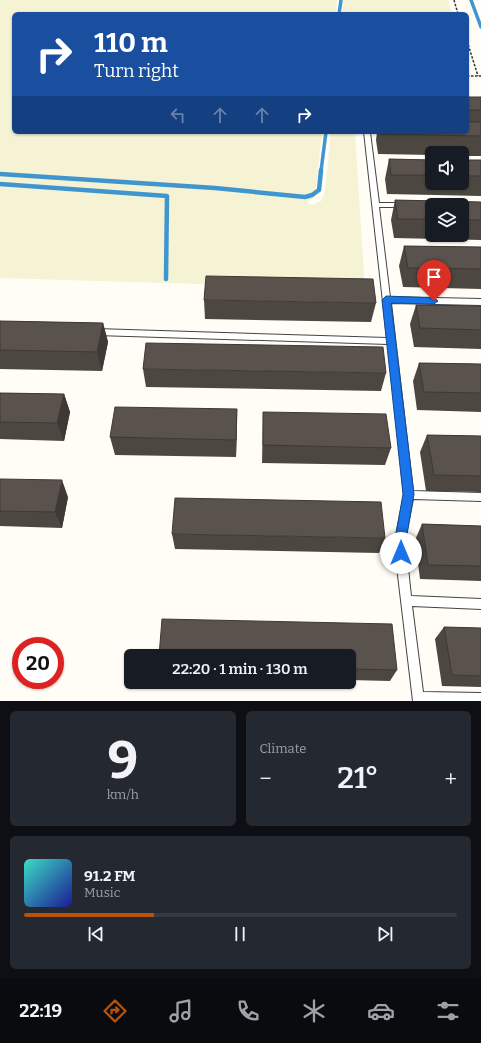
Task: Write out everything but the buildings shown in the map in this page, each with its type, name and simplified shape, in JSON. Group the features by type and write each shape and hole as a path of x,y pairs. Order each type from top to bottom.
{"lane":[{"path":"369,134 375,205 408,494 400,540 406,601 419,699 481,699"},
{"path":"375,205 411,205"},
{"path":"386,300 481,302"},
{"path":"88,332 391,341"},
{"path":"408,494 481,497"},
{"path":"406,601 481,604"}],"path":[{"path":"454,0 457,12"},
{"path":"469,46 480,76 469,76"}],"shaded area":[{"path":"0,0 337,0 336,12 12,12 12,134 322,134 315,197 306,203 313,205 321,201 325,192 331,134 355,134 365,289 0,278"},
{"path":"343,0 448,0 451,12 342,12"}],"waterway":[{"path":"339,12 341,0"},
{"path":"471,0 481,27"},
{"path":"321,171 326,134"},
{"path":"0,174 215,188 305,197 312,195 319,190 321,170"},
{"path":"0,184 167,196 166,279"}],"route":[{"path":"401,553 400,540 408,494 386,300 434,301"}]}
